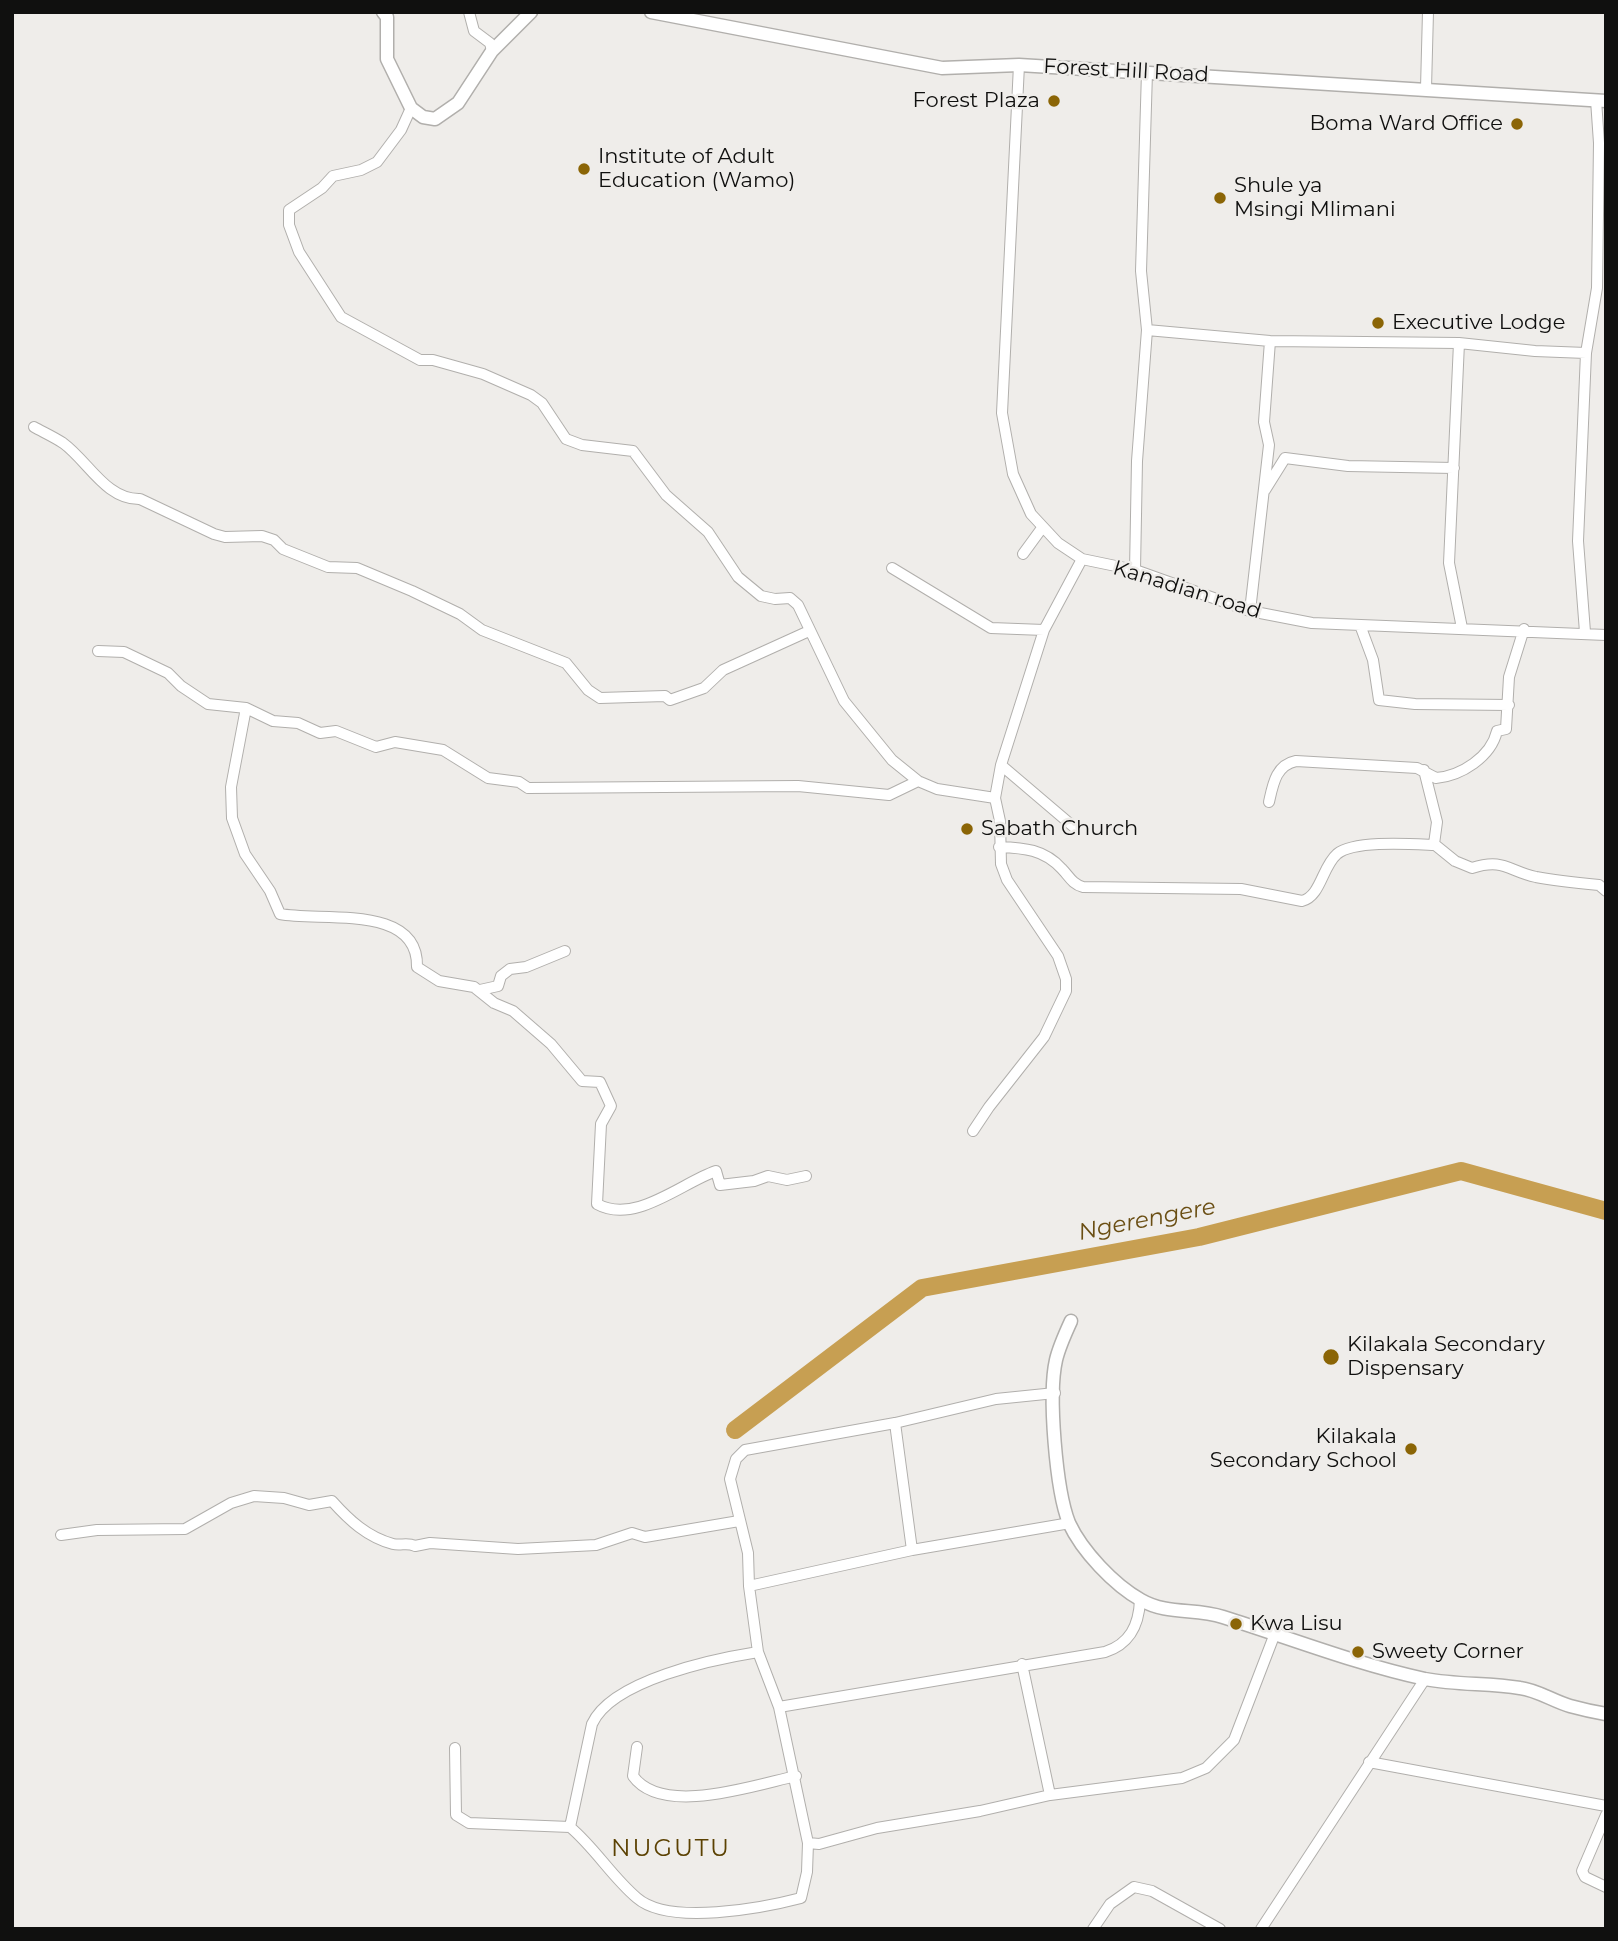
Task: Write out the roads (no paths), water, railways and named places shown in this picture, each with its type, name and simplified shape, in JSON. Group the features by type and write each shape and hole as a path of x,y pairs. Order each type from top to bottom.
{"street":[{"path":"469,12 474,31 488,41 492,51"},
{"path":"386,14 387,59 411,108 424,117 435,119 449,111 492,51 531,12"},
{"name":"Forest Hill Road","path":"651,12 942,68 1019,65 1426,88 1601,101"},
{"path":"1426,88 1428,12"},
{"name":"Kanadian road","path":"1019,65 1002,413 1013,474 1036,522 1042,528 1082,559 1135,570 1250,611 1312,623 1524,629 1606,635"},
{"path":"1135,570 1137,461 1147,330 1141,271 1147,72"},
{"path":"1584,632 1578,541 1586,353 1597,288 1601,101"},
{"path":"411,108 401,130 377,162 361,170 333,176 321,188 289,210 289,225 299,252 329,303 341,317 403,353 420,360 433,360 483,374 531,395 542,403 566,439 582,445 633,451 666,495 708,532 738,577 761,596 775,600 790,598 799,604 809,631 844,701 891,760 918,781 937,789 995,798"},
{"path":"1147,330 1270,341 1460,343 1586,353"},
{"path":"1250,611 1269,445 1264,422 1270,341"},
{"path":"1460,343 1449,563 1462,628"},
{"path":"34,427 63,443 96,476 126,500 140,499 225,537 262,536 274,540 283,549 328,567 357,568 460,614 482,630 566,663 588,690 600,698 665,696 670,700 680,697 704,688 723,670 809,631"},
{"path":"1269,445 1285,458 1349,466 1454,468"},
{"path":"1262,494 1285,458"},
{"path":"1023,554 1042,528"},
{"path":"974,1131 989,1107 1044,1037 1063,1000 1066,986 1058,956 1007,880 1001,864 1000,821 995,798 1000,765 1044,629 1082,559"},
{"path":"892,568 991,628 1044,629"},
{"path":"1360,625 1373,660 1379,700 1415,704 1509,705"},
{"path":"1269,802 1277,774 1289,762 1423,770 1441,778 1475,762 1491,747 1497,732 1506,729 1508,677 1524,629"},
{"path":"98,651 124,652 168,673 181,686 208,704 246,708 273,721 298,723 320,733 336,731 376,747 395,742 443,750 488,778 519,782 528,788 798,786 889,795 918,781"},
{"path":"246,708 231,787 232,818 244,854 271,891 280,914 373,919 395,926 411,946 417,958 417,967 439,981 480,990 498,986 501,976 510,969 526,967 565,951"},
{"path":"1000,765 1075,828"},
{"path":"1423,770 1437,822 1434,845"},
{"path":"999,847 1030,848 1055,862 1073,883 1083,887 1249,890 1302,901 1311,897 1335,856 1344,850 1365,846 1434,845 1455,861 1472,868 1491,862 1507,864 1533,876 1599,885 1606,891"},
{"path":"480,990 494,1003 519,1015 551,1044 582,1081 593,1080 605,1087 611,1106 601,1124 596,1201 598,1206 637,1209 716,1171 720,1185 754,1181 768,1176 788,1180 806,1176"},
{"path":"1071,1321 1055,1362 1053,1419 1058,1470 1069,1523 1103,1567 1140,1600 1166,1611 1220,1616 1274,1636 1426,1679 1486,1687 1521,1688 1570,1706 1606,1714"},
{"path":"455,1748 456,1815 460,1820 469,1823 570,1827 635,1897 653,1908 704,1913 766,1907 801,1898 807,1872 808,1843 796,1776 779,1707 758,1652 749,1586 748,1553 730,1479 736,1459 746,1450 895,1423 996,1399 1055,1393"},
{"path":"895,1423 912,1550"},
{"path":"61,1535 89,1530 185,1529 231,1503 267,1495 309,1505 332,1501 352,1524 395,1545 410,1543 415,1546 430,1543 518,1549 586,1545 606,1543 632,1533 645,1537 739,1521"},
{"path":"749,1586 912,1550 1069,1523"},
{"path":"779,1707 1115,1649 1123,1645 1135,1626 1140,1600"},
{"path":"808,1843 819,1844 877,1828 980,1811 1050,1795 1141,1786 1182,1778 1206,1768 1234,1740 1274,1636"},
{"path":"570,1827 592,1724 600,1712 631,1690 656,1679 725,1657 758,1652"},
{"path":"1022,1664 1050,1795"},
{"path":"1261,1929 1426,1679"},
{"path":"637,1747 633,1776 643,1789 656,1794 691,1798 796,1776"},
{"path":"1369,1762 1606,1806"},
{"path":"1606,1815 1582,1871 1585,1877 1606,1886"},
{"path":"1093,1929 1110,1904 1134,1887 1152,1891 1220,1929"}],"waterway":[{"name":"Ngerengere","path":"735,1430 922,1288 1199,1237 1461,1171 1606,1211"}],"place":[{"name":"Forest Plaza","path":"1054,101"},
{"name":"Boma Ward Office","path":"1517,124"},
{"name":"Institute of Adult Education (Wamo)","path":"584,169"},
{"name":"Shule ya Msingi Mlimani","path":"1220,198"},
{"name":"Executive Lodge","path":"1378,323"},
{"name":"Sabath Church","path":"967,829"},
{"name":"Kilakala Secondary Dispensary","path":"1331,1357"},
{"name":"Kilakala Secondary School","path":"1411,1449"},
{"name":"Kwa Lisu","path":"1236,1624"},
{"name":"Sweety Corner","path":"1358,1652"}],"district":[{"name":"NUGUTU","path":"671,1849"}]}
